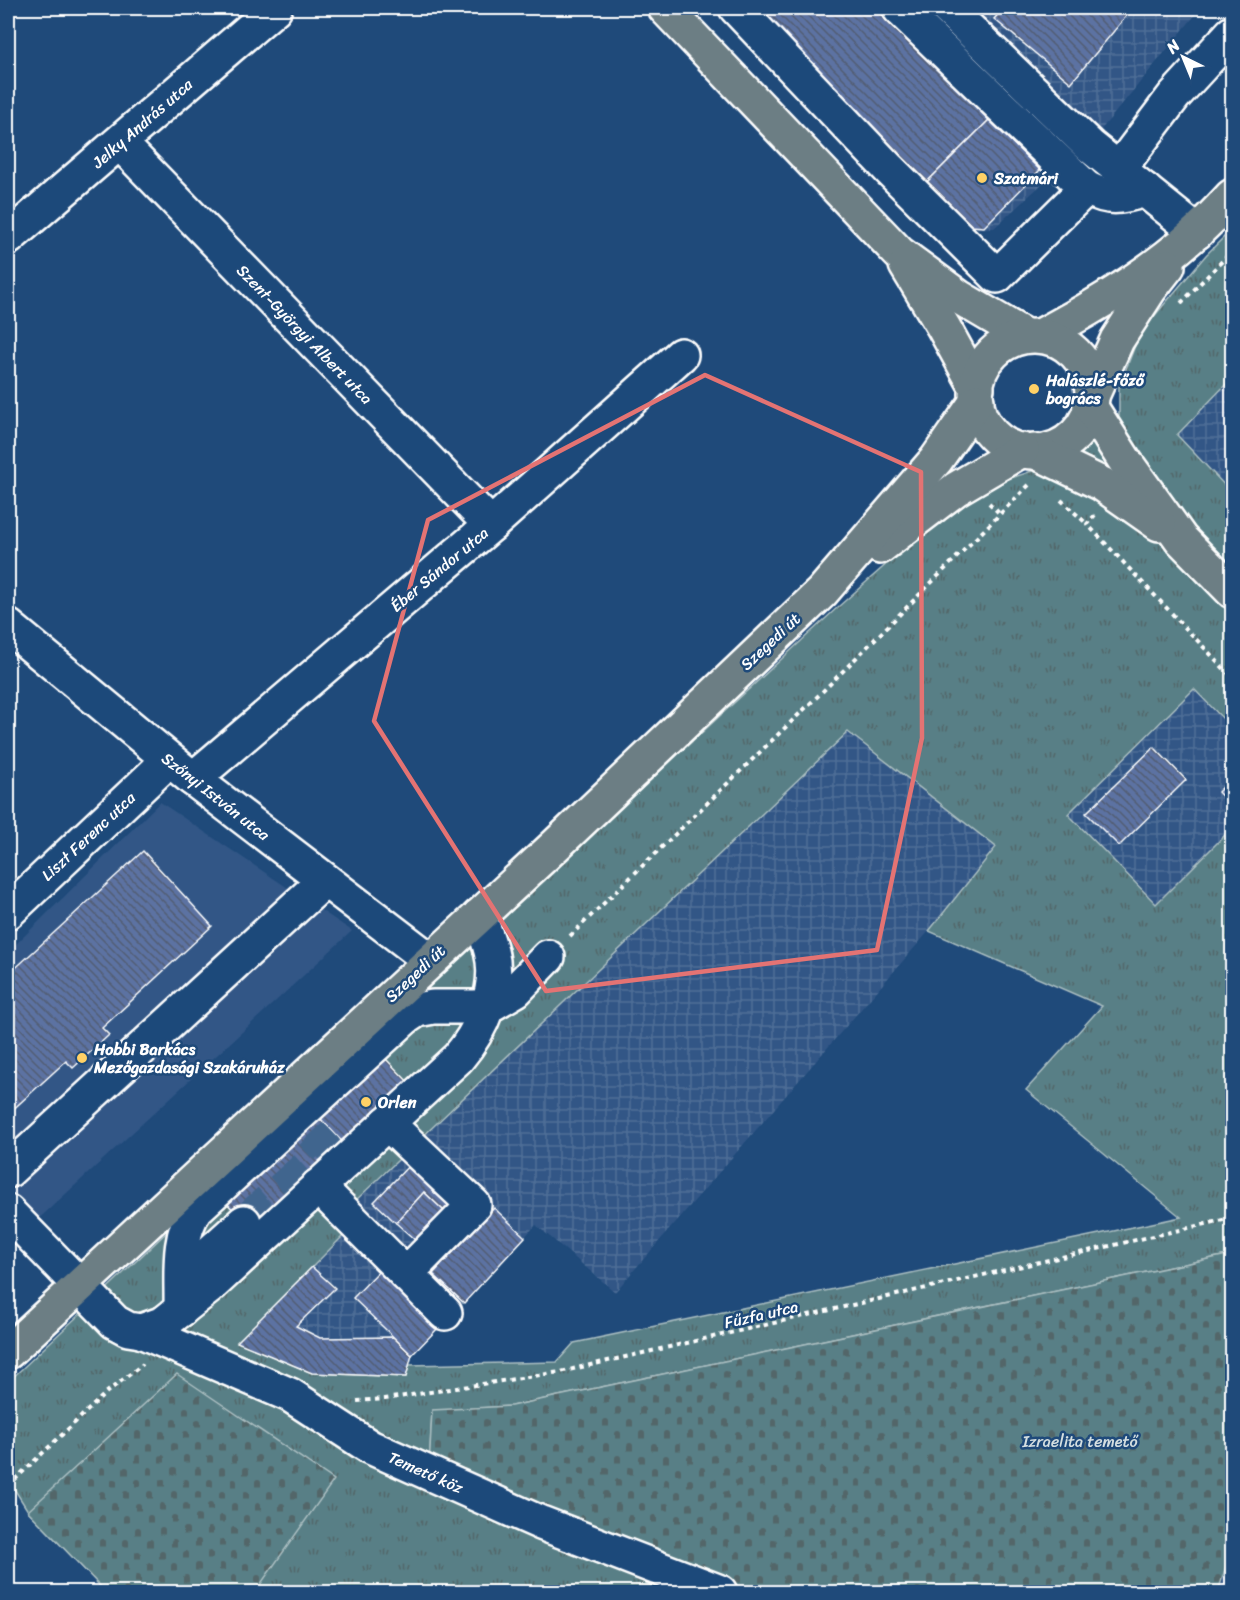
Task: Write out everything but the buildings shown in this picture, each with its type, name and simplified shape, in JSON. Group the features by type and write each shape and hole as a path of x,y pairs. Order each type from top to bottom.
{"main road":[{"path":"666,8 899,254 958,297 1032,336 1059,341 1081,360 1088,371 1091,401 1125,460 1181,539 1233,591"},
{"path":"822,592 956,489 1028,451 1053,448 1074,436 1085,420 1117,340 1150,289 1194,234 1233,196"},
{"path":"1181,539 1102,484 1028,451 1008,446 986,425 979,412 977,394 982,369 991,355 1005,344 1032,336 1097,305 1194,234"},
{"path":"899,254 944,328 977,394"},
{"path":"822,592 936,460 977,394"},
{"name":"Szegedi út","path":"8,1352 556,845 822,592"}],"street":[{"name":"Jelky András utca","path":"8,238 275,8"},
{"path":"736,8 889,169 997,276 1086,188"},
{"path":"899,8 1086,188 1102,196 1116,197 1145,190"},
{"path":"947,8 1090,146 1119,168 1194,234"},
{"path":"1119,168 1174,96 1233,33"},
{"name":"Szent-Györgyi Albert utca","path":"120,143 491,525"},
{"name":"Éber Sándor utca","path":"181,769 491,525 681,355"},
{"name":"Szőnyi István utca","path":"8,626 181,769 430,960"},
{"name":"Liszt Ferenc utca","path":"8,912 181,769"},
{"path":"8,1171 325,880"},
{"path":"181,1294 208,1288 464,1050 480,1029 494,971 492,951 478,916"},
{"path":"181,1294 184,1233 196,1209 299,1121 405,1018 417,1010 432,1007 487,1007 516,990 548,957"},
{"path":"387,1123 474,1206 406,1274"},
{"path":"318,1186 446,1313"},
{"name":"Temető köz","path":"8,1212 114,1322 128,1329 141,1331 290,1395 370,1447 541,1523 720,1593"},
{"path":"141,1331 164,1323 181,1294 244,1222"}],"path":[{"path":"1174,310 1233,251"},
{"path":"1099,510 1087,524 1233,677"},
{"name":"Fűzfa utca","path":"351,1401 386,1399 560,1372 1233,1218"}],"highlighted area":[{"path":"705,375 921,472 922,738 877,950 546,991 374,721 428,520"}],"shaded area":[{"path":"749,8 1201,8 1077,159 1052,175 994,228 957,229"},
{"path":"1232,378 1232,493 1177,435"},
{"path":"1194,689 1232,728 1232,828 1156,904 1067,814"},
{"path":"848,732 996,847 929,931 615,1292 536,1225 412,1355 406,1377 312,1373 237,1342 343,1235 334,1222"},
{"path":"160,802 352,931 8,1247 8,952"},
{"path":"1232,1547 1232,1592 1218,1592"}],"green space":[{"path":"1232,229 1232,378 1177,435 1232,493 1232,728 1194,689 1068,814 1156,904 1232,828 1232,1254 511,1406 432,1411 429,1469 751,1592 207,1592 201,1587 194,1592 106,1592 28,1511 8,1479 8,1382 455,960 838,607 967,493 1032,471 1059,475 1119,416 1119,387 1140,333 1206,255","holes":["848,732 996,847 929,931 1102,1006 1026,1090 1181,1217 574,1343 557,1362 409,1365 406,1377 312,1373 238,1342 344,1235 334,1221"]},
{"name":"Izraelita temető","path":"1232,1254 1232,1547 1218,1592 751,1592 429,1468 432,1410 511,1406"},
{"path":"177,1374 334,1480 255,1592 207,1592 201,1587 194,1592 106,1592 28,1511"}],"tunnel":[{"path":"244,1222 326,1149 302,1124"}],"place":[{"name":"Szatmári","path":"982,178"},
{"name":"Halászlé-főző bogrács","path":"1034,389"},
{"name":"Hobbi Barkács Mezőgazdasági Szakáruház","path":"82,1058"},
{"name":"Orlen","path":"366,1102"}]}
